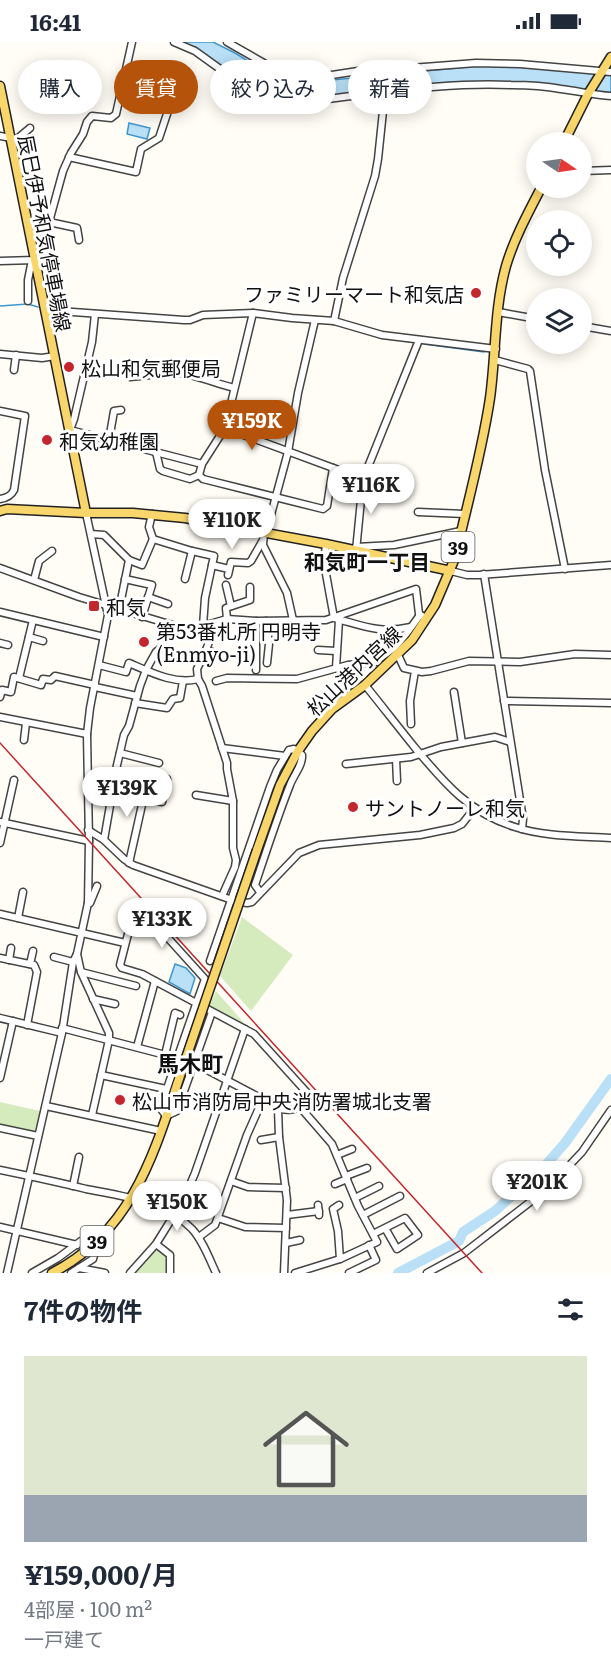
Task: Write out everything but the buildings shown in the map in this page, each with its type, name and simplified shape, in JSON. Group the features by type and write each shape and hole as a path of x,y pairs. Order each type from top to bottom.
{"main road":[{"path":"569,132 611,57"},
{"name":"辰巳伊予和気停車場線","path":"0,86 86,513"},
{"name":"松山港内宮線","path":"52,1273 94,1244 107,1231 131,1198 149,1163 280,785 298,751 332,709 365,685 412,640 423,617 435,605 451,572 483,440 505,269 512,249 537,198"},
{"path":"0,511 7,509 133,513 185,518 264,535 356,549 451,572"}],"street":[{"path":"128,60 132,42"},
{"path":"174,42 195,51 227,74 281,96 318,100 348,96"},
{"path":"227,42 268,67 303,76 319,77 398,65 411,68 476,63 605,71"},
{"path":"432,87 509,85 563,89 611,96"},
{"path":"28,301 28,280 34,260 41,251 69,157 90,118 96,116 113,118 116,114"},
{"path":"69,157 136,172 141,149 159,138 167,114"},
{"path":"334,321 342,278 375,176 383,114"},
{"path":"0,136 17,138 30,128"},
{"path":"592,170 611,170"},
{"path":"49,222 77,228 79,240"},
{"path":"0,261 34,260"},
{"path":"45,310 184,320 203,315 253,313 334,321 382,335 496,349"},
{"path":"498,312 526,317"},
{"path":"199,475 202,464 225,428 253,313"},
{"path":"94,314 92,342 70,430 202,464"},
{"path":"212,565 228,572 231,562 251,561 264,535 288,452 298,393 315,320"},
{"path":"592,328 611,331"},
{"path":"419,340 363,478 356,549 394,545 461,531"},
{"path":"0,354 42,358 55,356"},
{"path":"14,370 16,355"},
{"path":"495,360 530,371 545,470 566,569"},
{"path":"130,377 150,375 153,371 164,370 234,388"},
{"path":"109,440 114,411 121,410"},
{"path":"0,411 25,416 14,489 7,498 0,499"},
{"path":"225,428 363,478"},
{"path":"156,452 160,469 163,471 190,479 199,475"},
{"path":"199,475 203,479 323,509 327,506 333,468"},
{"path":"418,512 465,514"},
{"path":"8,1273 62,1031 73,962 77,954 88,903 87,734 108,615 86,513"},
{"path":"91,534 104,535 129,560 142,565 153,539 149,527 152,514"},
{"path":"264,535 263,545 287,593 293,620"},
{"path":"153,539 214,556 205,598 203,626"},
{"path":"326,544 324,563 337,619 336,668"},
{"path":"34,580 39,561 52,551"},
{"path":"185,579 192,551"},
{"path":"119,610 129,560"},
{"path":"451,572 467,575 611,565"},
{"path":"0,568 119,610 186,630 227,619 266,621 337,619 378,630 411,627"},
{"path":"484,574 523,819 522,829"},
{"path":"125,579 152,585 142,616"},
{"path":"226,585 231,606"},
{"path":"227,619 226,608 250,600 250,587"},
{"path":"216,681 226,678 297,679 348,664 375,662 395,646 423,617 419,614 416,589 337,619"},
{"path":"148,597 168,604"},
{"path":"0,612 104,637"},
{"path":"19,678 33,620"},
{"path":"256,621 256,670"},
{"path":"266,621 269,644 267,663"},
{"path":"216,623 196,669 227,763 233,801 233,848 236,863 222,896"},
{"path":"105,840 120,753 146,670 162,646 167,624"},
{"path":"29,637 43,641"},
{"path":"0,643 8,645"},
{"path":"206,650 228,657"},
{"path":"318,650 336,651"},
{"path":"398,655 404,668 422,672 469,661 520,662 575,654 611,656"},
{"path":"99,665 126,672 129,663 183,681 198,679"},
{"path":"411,724 410,701 415,671"},
{"path":"0,697 2,690 11,692 14,677 42,685 43,679 51,680 55,676 167,708 173,699 180,698 183,681"},
{"path":"365,685 450,788 474,809 502,823 522,829 549,834 611,838"},
{"path":"454,692 462,743"},
{"path":"504,701 611,703"},
{"path":"0,717 87,734"},
{"path":"24,740 26,723"},
{"path":"346,764 396,759 441,747 495,737 510,742"},
{"path":"222,748 285,756"},
{"path":"210,961 270,788 285,756 289,750 294,749 302,755 303,759 284,800 255,885 260,892"},
{"path":"120,753 159,763"},
{"path":"396,759 397,781"},
{"path":"375,761 376,771"},
{"path":"355,763 356,772"},
{"path":"115,776 134,780"},
{"path":"129,863 148,778"},
{"path":"143,798 162,802 167,779"},
{"path":"0,843 2,822 14,780"},
{"path":"196,795 233,801"},
{"path":"88,830 105,840 129,863 232,900 247,903 252,902 299,853 309,848 319,845 420,835 454,828 462,824 474,809"},
{"path":"2,822 89,842"},
{"path":"88,903 97,886"},
{"path":"18,918 23,892"},
{"path":"0,1018 109,1040 186,1060 278,1109 300,1107 308,1102 310,1096 256,1036 245,1029 212,1012 196,1003 154,981 142,974 122,968 120,965 125,943 135,907 139,906 205,979 196,1003 186,1060"},
{"path":"0,914 125,943"},
{"path":"9,960 11,948"},
{"path":"30,964 33,951"},
{"path":"77,954 81,972 109,1033 92,1116"},
{"path":"54,957 73,962"},
{"path":"0,958 36,967 38,972 27,1025"},
{"path":"81,972 136,986"},
{"path":"138,1047 154,981"},
{"path":"93,999 114,1004"},
{"path":"166,1116 161,1107 166,1089 186,1060 212,1012"},
{"path":"165,1055 174,1013 180,1015"},
{"path":"0,1078 13,1021"},
{"path":"130,1273 156,1244 175,1215 195,1173 245,1029"},
{"path":"101,1075 166,1089"},
{"path":"198,1237 214,1227 247,1135 263,1099"},
{"path":"46,1106 161,1131"},
{"path":"295,1273 339,1259 377,1242 332,1144 300,1107"},
{"path":"278,1109 287,1215 284,1273"},
{"path":"427,1273 471,1248 547,1189 582,1152 611,1110"},
{"path":"314,1123 321,1117"},
{"path":"0,1128 38,1136"},
{"path":"261,1140 279,1137"},
{"path":"338,1155 352,1149"},
{"path":"73,1186 79,1157"},
{"path":"335,1184 367,1168"},
{"path":"0,1170 131,1198 157,1206 175,1215 198,1237 216,1273"},
{"path":"231,1181 248,1186 286,1188"},
{"path":"355,1198 379,1186"},
{"path":"363,1215 400,1196"},
{"path":"339,1205 333,1209 338,1231 339,1259"},
{"path":"287,1215 319,1210"},
{"path":"218,1218 245,1227 286,1228"},
{"path":"373,1234 385,1228 405,1218 418,1235 397,1249 385,1228"},
{"path":"0,1227 77,1245"},
{"path":"32,1273 84,1240 91,1241 95,1252 93,1259 71,1273"},
{"path":"286,1243 300,1240"},
{"path":"156,1244 170,1255 170,1273"},
{"path":"349,1273 376,1260 369,1245"},
{"path":"80,1268 105,1273"}],"green space":[{"path":"242,917 293,955 251,1011 220,976"},
{"path":"216,991 252,1032 208,1009"},
{"path":"0,1102 40,1111 35,1131 33,1133 0,1125"},
{"path":"156,1248 168,1257 168,1273 135,1273"}],"water":[{"path":"184,42 213,42 246,60 213,60"},
{"path":"477,66 528,67 611,75 611,93 507,82 432,84 432,70"},
{"path":"348,78 348,94 336,95 336,80"},
{"path":"129,123 150,128 147,139 127,134"},
{"path":"175,964 186,968 195,978 190,994 169,982"}],"waterway":[{"path":"0,306 28,304 38,307"},
{"path":"403,340 409,342"},
{"path":"424,344 484,352"},
{"path":"398,1273 459,1241 463,1232 495,1211 544,1167 565,1143 611,1079"}],"railway":[{"path":"0,743 482,1273"}],"place":[{"name":"ファミリーマート和気店","path":"476,293"},
{"name":"松山和気郵便局","path":"69,367"},
{"name":"和気幼稚園","path":"47,440"},
{"name":"和気","path":"94,606"},
{"name":"第53番札所 円明寺 (Enmyo-ji)","path":"144,642"},
{"name":"サントノーレ和気","path":"353,807"},
{"name":"松山市消防局中央消防署城北支署","path":"120,1100"}],"district":[{"name":"和気町一丁目","path":"367,560"},
{"name":"馬木町","path":"190,1062"}]}
